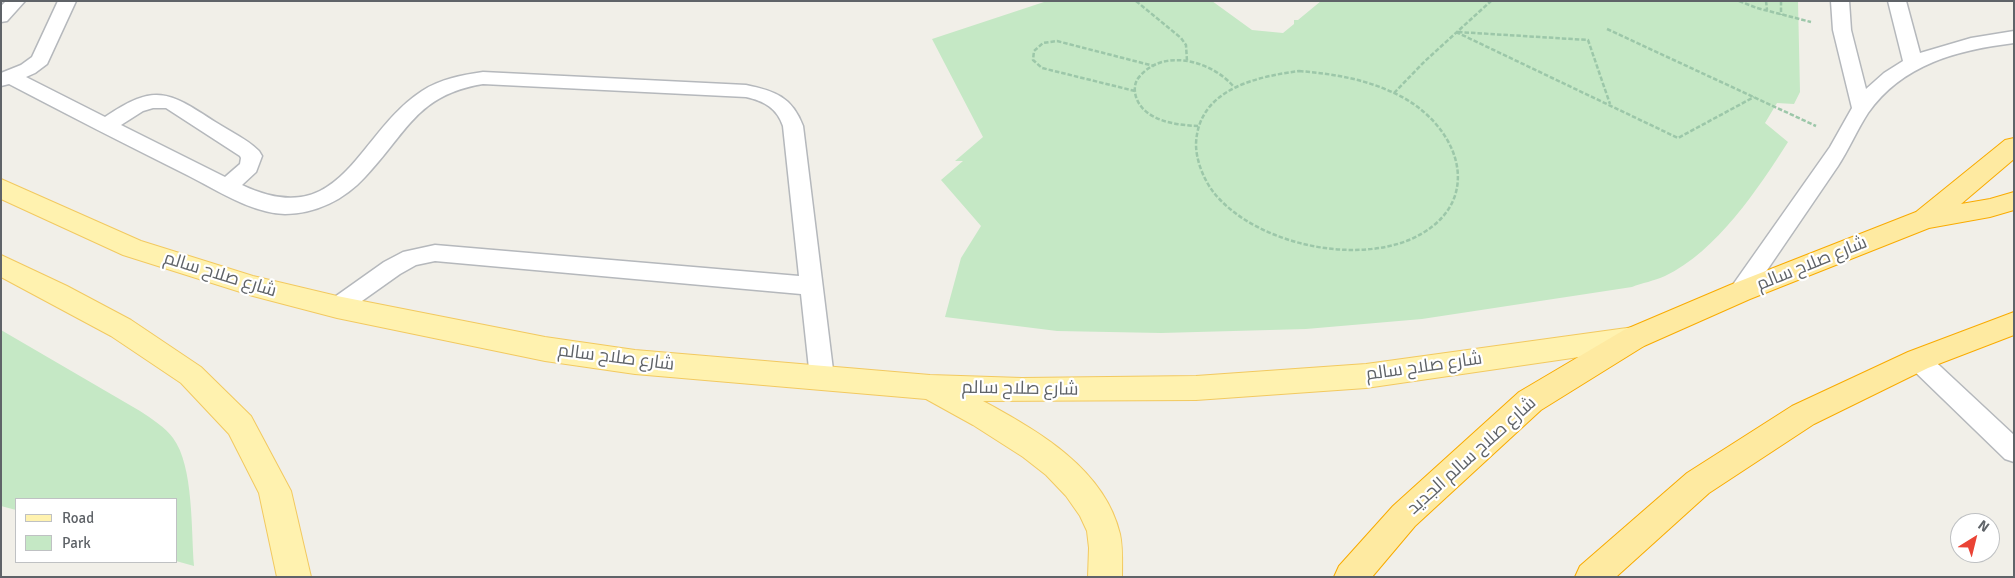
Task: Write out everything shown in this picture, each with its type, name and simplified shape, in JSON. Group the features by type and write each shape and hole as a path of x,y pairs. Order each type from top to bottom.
{"highway":[{"name":"شارع صلاح سالم","path":"1634,338 1740,292 1925,218 2014,146"},
{"path":"1925,218 1990,208 2014,201"},
{"path":"1592,577 1698,483 1802,415 1918,360 2014,323"},
{"name":"شارع صلاح سالم الجديد","path":"1351,577 1404,516 1530,401 1634,338"}],"main road":[{"name":"شارع صلاح سالم","path":"1,188 52,214 132,248 253,286 337,307 545,348 634,362 930,387 1022,390 1196,388 1366,376 1634,338"},
{"path":"1,265 121,328 191,375 240,425 274,491 294,577"},
{"path":"930,387 1016,434 1049,458 1082,493 1095,510 1103,531 1106,553 1105,577"}],"lane":[{"path":"1,17 16,1"},
{"path":"6,79 28,70 40,60 67,1"},
{"path":"1840,1 1842,30 1861,108"},
{"path":"1897,1 1913,63"},
{"path":"1740,292 1841,146 1861,108 1875,91 1892,76 1913,63 1937,52 1964,45 2014,37"},
{"path":"6,79 228,186 267,203 284,206 321,199 339,191 353,180 424,96 448,84 466,80 483,78 746,91 771,98 782,105 790,115 793,126 822,378"},
{"path":"105,127 144,103 164,101 172,103 252,156 249,167 228,186"},
{"path":"337,307 392,268 411,258 435,253 812,286"},
{"path":"1918,360 2002,430 2014,451"}],"path":[{"path":"1136,1 1181,38 1186,45 1187,61"},
{"path":"1394,93 1402,83 1490,1"},
{"path":"1739,1 1781,15 1842,30"},
{"path":"1766,1 1768,11"},
{"path":"1781,1 1781,15"},
{"path":"1607,29 1754,97 1841,146"},
{"path":"1456,32 1678,138 1754,97"},
{"path":"1456,32 1588,40 1610,105"},
{"path":"1135,91 1042,68 1034,60 1034,51 1043,43 1057,41 1154,66"},
{"path":"1198,126 1183,126 1165,122 1141,106 1135,91 1139,76 1154,66 1175,60 1187,61 1206,65 1220,72 1234,87"},
{"path":"1308,71 1348,76 1372,83 1394,93 1415,106 1433,121 1447,137 1456,155 1460,173 1458,192 1450,208 1437,224 1419,236 1396,244 1370,249 1342,250 1313,246 1285,239 1259,228 1237,213 1218,197 1205,179 1198,161 1195,143 1198,126 1206,110 1219,97 1234,87 1254,78 1276,73 1308,71"}],"green space":[{"path":"1047,1 1212,1 1252,30 1283,33 1294,24 1294,20 1298,20 1321,1 1798,1 1800,92 1794,104 1777,103 1765,123 1788,142 1735,217 1702,251 1684,265 1665,276 1632,287 1422,319 1306,329 1161,333 1057,331 945,317 961,258 981,226 941,180 963,161 955,161 983,137 932,39"},
{"path":"1,330 140,411 170,434 180,450 185,465 192,518 194,566 178,562 178,498 15,498 15,510 1,506"}]}
